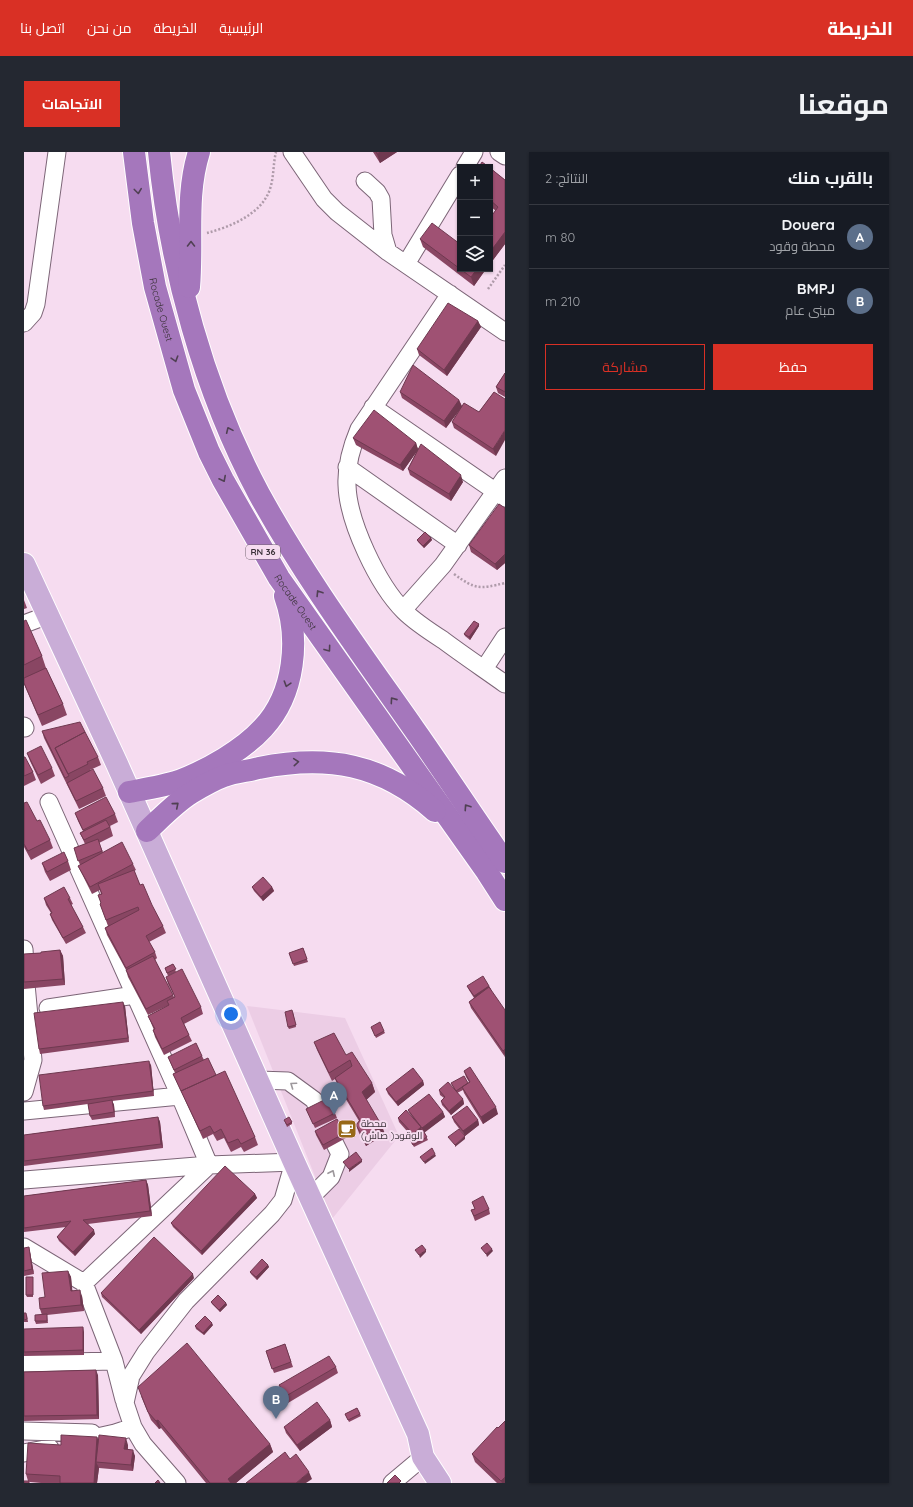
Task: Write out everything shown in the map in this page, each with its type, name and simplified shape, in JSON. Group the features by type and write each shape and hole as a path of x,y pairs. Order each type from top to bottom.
{"highway":[{"name":"Rocade Ouest","path":"134,152 138,192 148,253 164,321 184,390 201,433 223,480 278,578 487,872 505,900"},
{"path":"158,152 175,257 188,310 208,376 223,415 259,493 324,600 505,862"},
{"path":"188,310 191,273 191,194 199,152"},
{"path":"129,792 178,781 199,772 227,757 264,728 275,712 284,694 293,655 291,620 278,578"},
{"path":"147,831 176,804 191,793 224,776 306,761 330,762 374,772 411,792 426,803 460,834"},
{"path":"486,835 505,856"}],"main road":[{"path":"25,568 48,614 117,764 294,1162 418,1434 423,1457 440,1483"},
{"path":"117,764 138,778 160,785"}],"street":[{"path":"24,323 34,313 36,304 57,152"},
{"path":"292,152 324,199 357,229 505,332"},
{"path":"467,164 474,152"},
{"path":"499,152 505,156"},
{"path":"406,264 457,180"},
{"path":"365,181 382,199 383,236 388,252"},
{"path":"450,294 359,429 350,450 347,467 347,486 351,512 362,543 375,570 403,610 421,625 505,684"},
{"path":"373,407 502,489 443,565 403,610"},
{"path":"347,467 458,545"},
{"path":"24,624 48,614"},
{"path":"484,669 505,637"},
{"path":"49,802 180,1096 209,1165"},
{"path":"24,949 28,1060 24,1092"},
{"path":"48,1008 135,995"},
{"path":"258,1080 288,1080 314,1100 318,1108"},
{"path":"24,1111 180,1096"},
{"path":"311,1197 331,1177 340,1154 335,1144"},
{"path":"24,1180 209,1165 294,1162 283,1200 272,1214 186,1301 146,1352 131,1376 126,1403"},
{"path":"84,1283 209,1165"},
{"path":"24,1247 84,1283 114,1361 133,1427 143,1444 177,1483"},
{"path":"24,1363 114,1361"},
{"path":"24,1453 115,1433 133,1427"},
{"path":"24,1431 115,1433"},
{"path":"392,1483 423,1457"}],"path":[{"path":"190,236 203,234 226,227 257,209 263,203 270,189 276,152"},
{"path":"488,289 505,265"},
{"path":"443,565 470,585 476,587 489,587 505,583"}],"shaded area":[{"path":"247,1006 345,1018 399,1136 332,1219"}],"building":[{"path":"493,170 505,180 505,232 493,248 493,214 498,207 493,203"},
{"path":"432,223 457,242 457,267 420,239"},
{"path":"464,272 475,272 471,277"},
{"path":"448,303 478,321 444,370 417,349"},
{"path":"413,365 459,400 444,421 400,392"},
{"path":"505,373 505,392 496,387"},
{"path":"494,392 505,399 505,430 493,449 452,422 464,403 479,412"},
{"path":"374,410 416,443 400,465 353,438"},
{"path":"421,444 461,475 449,494 408,469"},
{"path":"499,504 505,508 505,554 495,564 469,545"},
{"path":"425,532 431,538 423,546 417,540"},
{"path":"26,620 42,656 24,665 24,621"},
{"path":"474,621 479,624 469,637 464,634"},
{"path":"46,668 63,704 38,715 24,683 24,678"},
{"path":"80,722 85,732 55,748 69,776 65,778 42,731"},
{"path":"85,732 98,757 68,774 55,748"},
{"path":"41,746 52,768 38,775 27,753"},
{"path":"24,757 33,772 24,776"},
{"path":"93,769 103,788 76,801 67,783"},
{"path":"106,797 115,814 83,830 75,813"},
{"path":"27,802 37,821 40,820 50,840 28,851 24,844 24,803"},
{"path":"106,820 110,827 84,840 80,833"},
{"path":"98,839 102,851 78,861 74,848"},
{"path":"122,842 133,864 90,887 78,866"},
{"path":"64,852 68,861 47,872 42,863"},
{"path":"134,870 140,885 143,884 163,926 146,936 155,952 126,968 105,928 139,910 138,907 106,920 98,895 102,894 98,884"},
{"path":"263,877 272,887 261,897 252,887"},
{"path":"64,887 70,898 68,899 83,927 63,938 50,914 52,913 44,898"},
{"path":"303,948 307,959 293,964 289,953"},
{"path":"60,950 63,979 24,982 24,954"},
{"path":"153,956 173,995 146,1009 126,970"},
{"path":"173,964 176,969 167,973 165,968"},
{"path":"182,969 201,1007 181,1018 189,1035 162,1049 153,1030 155,1029 148,1016 169,1005 167,1001 175,997 166,977"},
{"path":"483,976 489,986 474,996 467,986"},
{"path":"489,987 505,1010 505,1049 503,1051 469,1002"},
{"path":"123,1002 128,1038 39,1049 34,1013"},
{"path":"292,1010 296,1025 288,1027 285,1012"},
{"path":"380,1022 384,1031 375,1036 371,1027"},
{"path":"334,1033 346,1055 352,1052 372,1083 362,1092 382,1126 363,1137 356,1125 360,1120 335,1078 352,1066 350,1060 329,1073 314,1042"},
{"path":"196,1043 202,1056 174,1070 168,1057"},
{"path":"208,1058 216,1075 181,1091 173,1074"},
{"path":"149,1061 153,1091 43,1106 39,1075"},
{"path":"470,1067 496,1107 481,1117 462,1087 470,1082 464,1071"},
{"path":"413,1068 423,1081 396,1102 386,1089"},
{"path":"225,1071 255,1137 241,1144 238,1139 228,1143 221,1129 214,1133 210,1126 200,1131 181,1091"},
{"path":"464,1076 468,1083 456,1091 451,1083"},
{"path":"448,1082 463,1099 449,1111 441,1101 445,1097 439,1090"},
{"path":"429,1094 443,1112 422,1128 408,1110"},
{"path":"328,1098 335,1113 313,1124 306,1109"},
{"path":"112,1100 114,1112 90,1116 88,1104"},
{"path":"467,1106 478,1120 463,1131 452,1117"},
{"path":"406,1110 421,1127 413,1134 398,1118"},
{"path":"158,1117 161,1144 24,1161 24,1135"},
{"path":"289,1117 292,1122 287,1125 284,1120"},
{"path":"337,1119 345,1133 323,1145 315,1131"},
{"path":"459,1129 465,1136 455,1145 448,1137"},
{"path":"424,1132 427,1137 413,1145 410,1140"},
{"path":"432,1148 435,1154 424,1162 420,1157"},
{"path":"356,1152 362,1160 349,1169 343,1162"},
{"path":"225,1166 255,1194 201,1251 171,1223"},
{"path":"146,1180 150,1211 83,1220 94,1230 73,1252 57,1237 71,1221 24,1228 24,1196"},
{"path":"483,1196 489,1209 474,1216 471,1210 475,1209 472,1202"},
{"path":"154,1237 193,1274 139,1330 101,1293"},
{"path":"487,1243 492,1249 486,1254 481,1248"},
{"path":"422,1245 426,1250 419,1255 415,1250"},
{"path":"29,1247 32,1269 24,1271 24,1248"},
{"path":"262,1259 268,1265 256,1277 250,1272"},
{"path":"68,1271 71,1291 80,1290 81,1305 40,1309 39,1298 45,1297 42,1273"},
{"path":"26,1277 33,1277 33,1295 26,1295"},
{"path":"218,1295 226,1303 219,1310 211,1302"},
{"path":"24,1313 26,1313 27,1319 24,1320"},
{"path":"47,1314 47,1321 35,1321 35,1315"},
{"path":"205,1316 212,1323 203,1333 195,1326"},
{"path":"83,1327 83,1350 24,1352 24,1329"},
{"path":"187,1343 270,1444 228,1479 231,1483 210,1483 158,1420 156,1421 148,1412 138,1387"},
{"path":"285,1344 291,1362 272,1369 266,1351"},
{"path":"329,1356 336,1367 286,1396 279,1385"},
{"path":"96,1370 97,1415 24,1416 24,1372"},
{"path":"317,1402 330,1420 297,1445 284,1427"},
{"path":"357,1408 360,1414 348,1420 345,1414"},
{"path":"505,1421 505,1477 501,1481 472,1454 497,1427 498,1428"},
{"path":"61,1435 97,1437 94,1483 60,1483 60,1476 26,1474 28,1443 61,1445"},
{"path":"99,1435 126,1438 124,1449 133,1450 131,1465 96,1462"},
{"path":"285,1452 290,1459 296,1454 309,1472 296,1483 246,1483"},
{"path":"395,1475 401,1481 399,1483 387,1483"}],"place":[{"name":"Douera","path":"334,1115"},
{"name":"محطة الوقود( صاش)","path":"347,1129"},
{"name":"BMPJ","path":"276,1419"}]}
